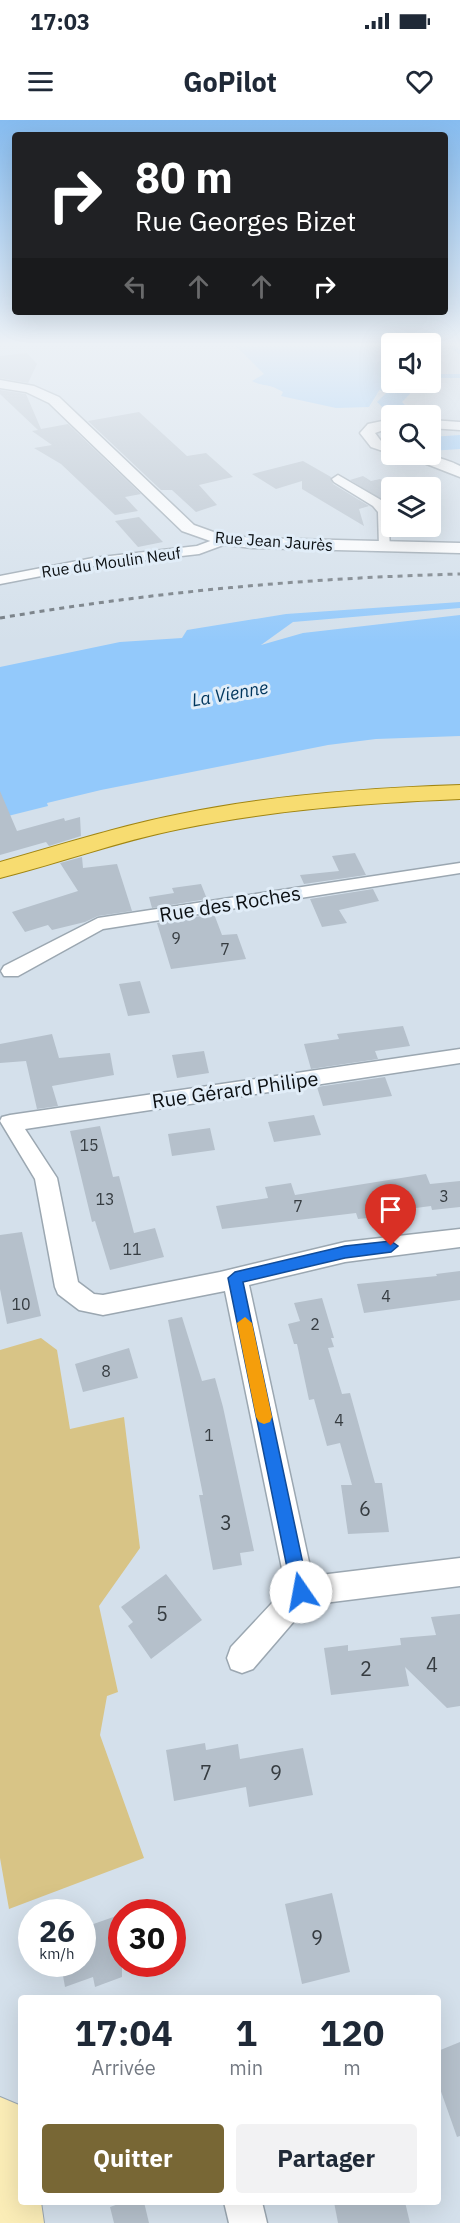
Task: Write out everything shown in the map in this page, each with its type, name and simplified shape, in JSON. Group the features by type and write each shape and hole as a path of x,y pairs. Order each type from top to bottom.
{"main road":[{"path":"0,870 138,830 179,821 288,805 460,792"},
{"path":"0,2124 16,2223"}],"street":[{"name":"Rue Jean Jaurès","path":"101,445 188,528 221,541 460,548"},
{"path":"441,462 460,472"},
{"path":"338,479 377,503 384,512 385,547"},
{"name":"Rue du Moulin Neuf","path":"0,580 93,562 199,550 221,541"},
{"name":"Rue des Roches","path":"11,971 98,924 460,868"},
{"name":"Rue Gérard Philipe","path":"235,1278 103,1305 88,1303 67,1287 46,1178 10,1123 460,1056"},
{"path":"301,1592 235,1278 345,1252 460,1238"},
{"path":"242,1658 301,1592 460,1572"},
{"path":"244,2205 248,2223"}],"shaded area":[{"path":"41,1338 57,1350 70,1429 124,1417 140,1548 99,1606 118,1692 107,1696 100,1735 144,1858 35,1899 18,1899 18,1906 9,1909 0,1858 0,1350"}],"water":[{"name":"La Vienne","path":"460,602 460,608 293,622 261,645 303,633 460,615 460,736 376,739 328,745 101,790 47,803 48,806 0,818 0,667 120,642 182,638 187,630 286,614"}],"building":[{"path":"51,445 90,445 141,494 125,497 138,511 115,515 61,464 34,448"},
{"path":"114,445 175,445 187,456 206,453 233,477 199,485 217,505 196,512 172,490 161,490"},
{"path":"303,461 331,477 333,484 369,506 359,509 364,526 302,489 302,481 276,489 252,474"},
{"path":"363,476 371,481 381,480 381,499 350,480"},
{"path":"139,517 163,542 138,547 115,521"},
{"path":"0,791 17,831 64,818 65,821 80,817 81,836 49,846 46,842 0,855"},
{"path":"355,853 366,875 304,884 300,875 339,871 332,856"},
{"path":"82,857 83,868 117,864 132,911 98,916 85,922 52,930 48,925 25,932 12,912 78,891 60,863"},
{"path":"201,884 207,899 152,908 149,897 174,893 172,888"},
{"path":"373,889 379,901 339,910 347,923 322,927 310,899"},
{"path":"214,914 222,935 237,934 246,959 171,969 157,923"},
{"path":"140,981 150,1013 128,1016 119,984"},
{"path":"403,1026 410,1046 375,1051 378,1059 311,1069 304,1044 339,1039 337,1034"},
{"path":"52,1034 59,1058 110,1053 114,1075 52,1086 58,1106 37,1109 26,1061 0,1063 0,1044"},
{"path":"204,1051 209,1073 177,1078 172,1055"},
{"path":"385,1077 392,1096 323,1106 317,1087"},
{"path":"314,1115 321,1135 274,1142 268,1122"},
{"path":"100,1126 113,1177 119,1176 134,1233 155,1228 164,1257 110,1270 95,1221 92,1222 70,1131"},
{"path":"210,1128 215,1150 172,1156 168,1134"},
{"path":"426,1174 430,1184 460,1181 460,1207 432,1210 431,1206 378,1213 378,1217 358,1219 356,1213 222,1229 216,1206 268,1198 265,1187 291,1183 295,1195"},
{"path":"22,1232 41,1316 7,1324 0,1289 0,1235"},
{"path":"460,1271 460,1300 364,1313 357,1284 437,1276 436,1274"},
{"path":"322,1298 334,1338 331,1338 334,1347 328,1348 342,1394 350,1393 375,1483 382,1483 389,1532 348,1534 341,1485 352,1485 340,1443 327,1446 314,1399 309,1400 297,1344 294,1344 288,1324 300,1321 294,1303"},
{"path":"182,1317 202,1381 215,1378 223,1407 254,1551 240,1553 242,1565 213,1570 199,1495 203,1495 168,1320"},
{"path":"129,1348 138,1378 83,1392 75,1364"},
{"path":"166,1574 202,1620 151,1659 128,1626 133,1622 121,1607"},
{"path":"460,1614 460,1706 447,1708 405,1667 409,1686 331,1695 324,1648 348,1645 348,1651 401,1645 400,1638 436,1635 431,1617"},
{"path":"205,1743 206,1750 238,1744 240,1759 303,1748 313,1795 249,1807 246,1787 174,1801 166,1750"},
{"path":"332,1893 350,1972 302,1984 285,1904"},
{"path":"108,1919 108,1977 122,1977 95,1987 93,1977 96,1977 96,1923"},
{"path":"63,1977 93,1977 65,1987"},
{"path":"460,2042 460,2136 457,2137 441,2092 441,2050"},
{"path":"145,2205 149,2223 114,2223 110,2207"},
{"path":"335,2205 406,2205 410,2223 338,2223"}],"railway":[{"path":"0,618 115,601 229,588 344,579 460,574"}],"slow traffic":[{"path":"245,1323 264,1417"}],"route":[{"path":"301,1592 235,1278 345,1252 391,1246"}]}
